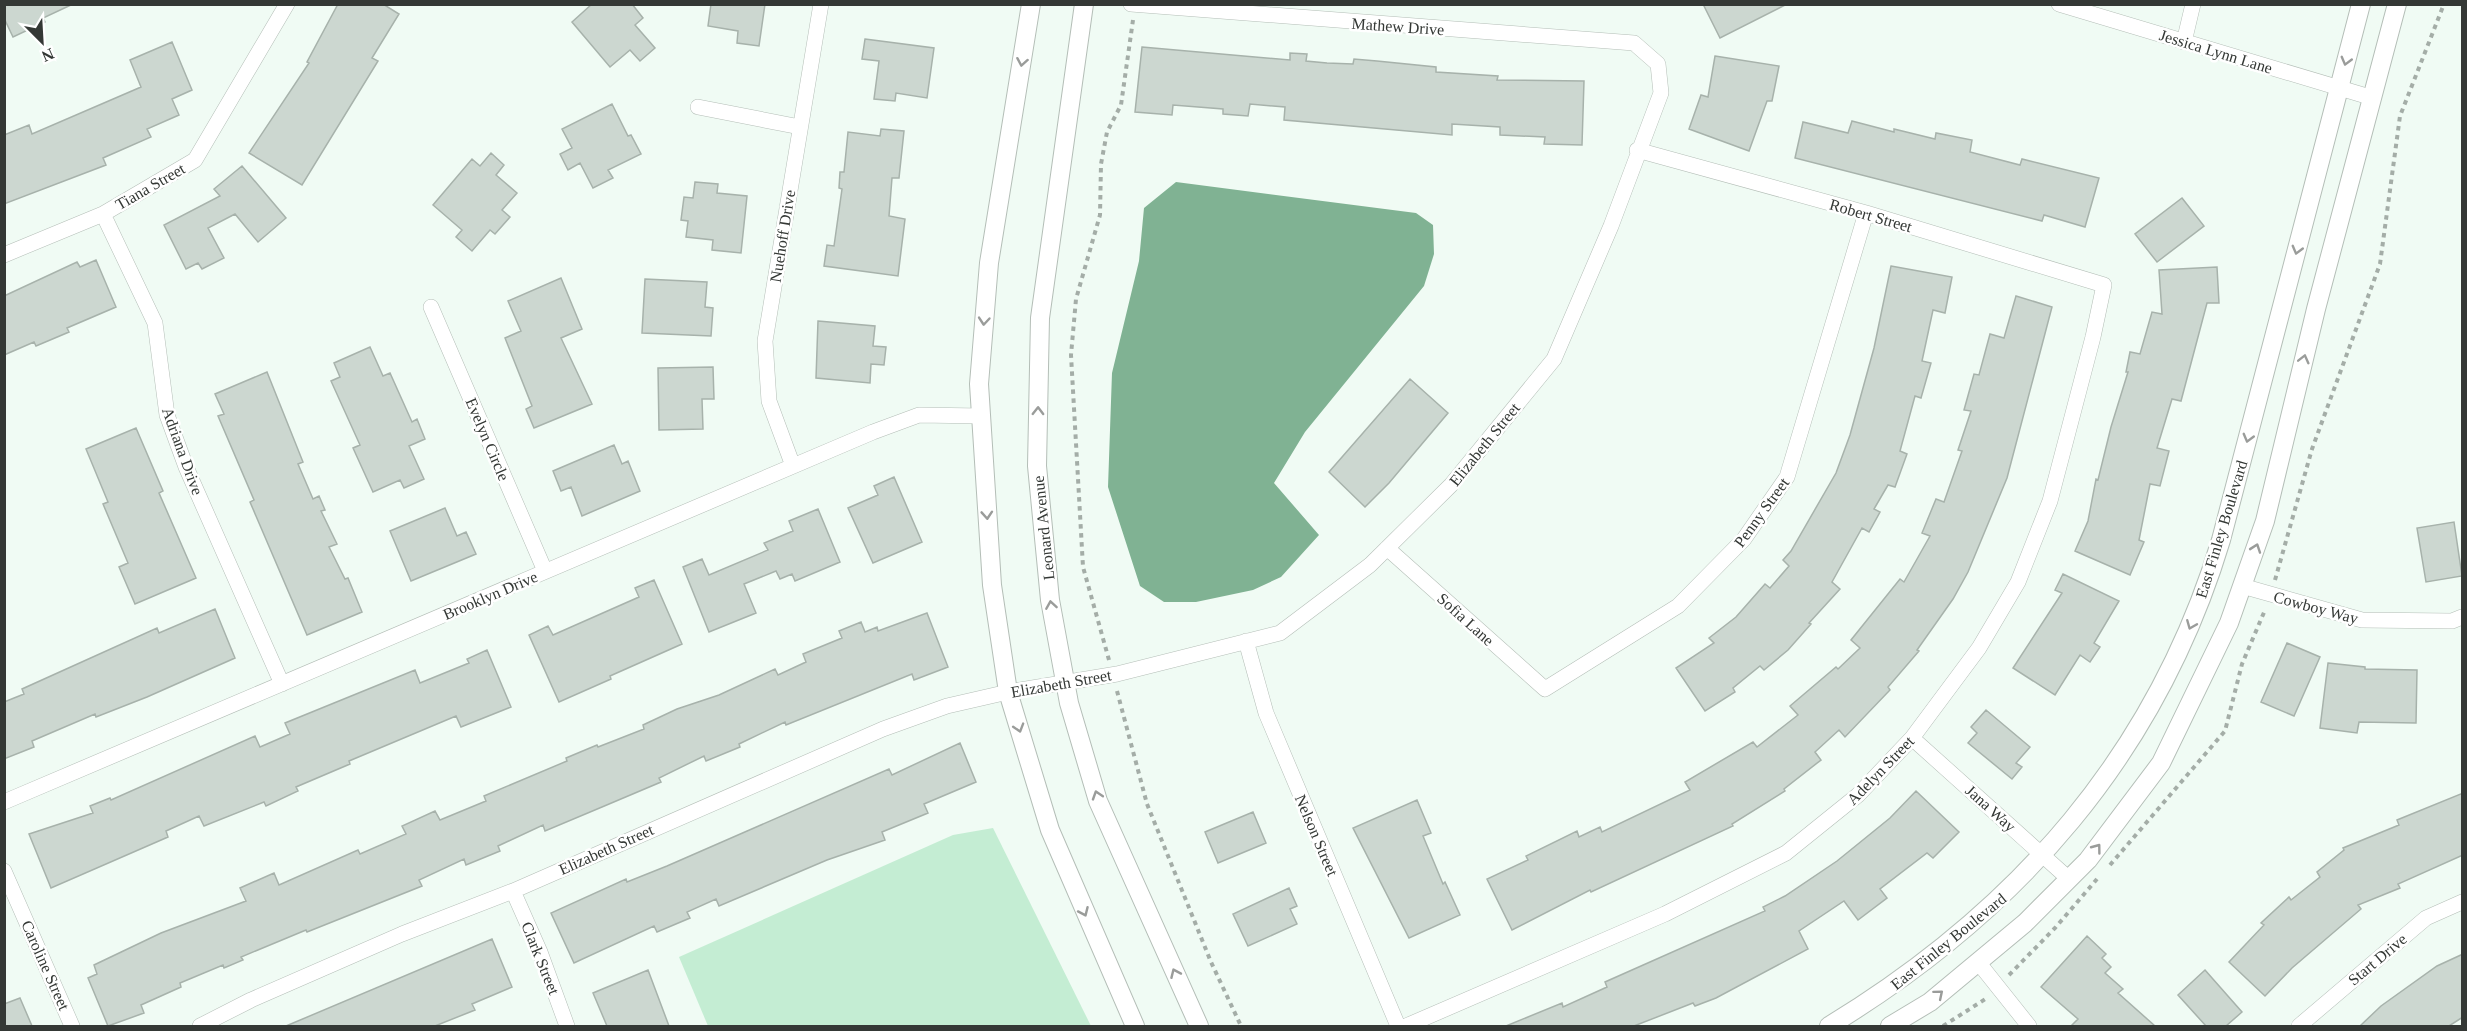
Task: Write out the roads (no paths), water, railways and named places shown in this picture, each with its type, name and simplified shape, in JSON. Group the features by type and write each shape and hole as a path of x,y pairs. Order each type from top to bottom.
{"street":[{"name":"Tiana Street","path":"4,255 103,214 195,160 287,4"},
{"name":"Nuehoff Drive","path":"793,466 769,401 765,341 821,4"},
{"path":"1030,4 989,262 979,384 992,585 1008,692 1050,830 1135,1026"},
{"name":"Leonard Avenue","path":"1084,4 1040,318 1037,466 1050,600 1065,681 1098,801 1199,1026"},
{"name":"Jessica Lynn Lane","path":"2059,4 2373,98"},
{"path":"2184,42 2193,4"},
{"name":"East Finley Boulevard","path":"1829,1026 1916,969 1990,908 2044,855 2088,802 2144,717 2185,639 2212,569 2361,4"},
{"name":"East Finley Boulevard","path":"1890,1026 1930,1002 2025,923 2088,860 2161,763 2229,623 2265,521 2316,309 2397,4"},
{"name":"Mathew Drive","path":"1133,5 1278,11 1634,43 1658,64"},
{"name":"Elizabeth Street","path":"200,1026 251,1000 513,891 883,729 947,706 1065,681 1113,674 1280,633 1370,565 1451,485 1554,359 1611,226 1637,150 1661,93 1658,64"},
{"path":"698,106 800,127"},
{"name":"Robert Street","path":"1637,150 1866,213 2104,285"},
{"name":"Penny Street","path":"1545,689 1678,606 1744,538 1787,477 1866,213"},
{"name":"Adriana Drive","path":"103,214 155,323 167,415 186,466 282,684"},
{"name":"Adelyn Street","path":"1406,1026 1665,914 1786,853 1858,795 1912,738 1979,648 2018,582 2050,501 2093,337 2104,285"},
{"name":"Evelyn Circle","path":"431,307 545,571"},
{"name":"Brooklyn Drive","path":"4,802 793,466 919,415 981,416"},
{"name":"Sofia Lane","path":"1387,548 1545,689"},
{"name":"Cowboy Way","path":"2242,586 2362,620 2452,621 2463,617"},
{"name":"Nelson Street","path":"1246,641 1266,713 1398,1026"},
{"name":"Jana Way","path":"1912,738 2069,879"},
{"name":"Caroline Street","path":"4,871 72,1026"},
{"name":"Clark Street","path":"513,891 540,952 567,1026"},
{"name":"Start Drive","path":"2299,1026 2426,918 2463,902"},
{"path":"1978,962 2030,1026"}]}
